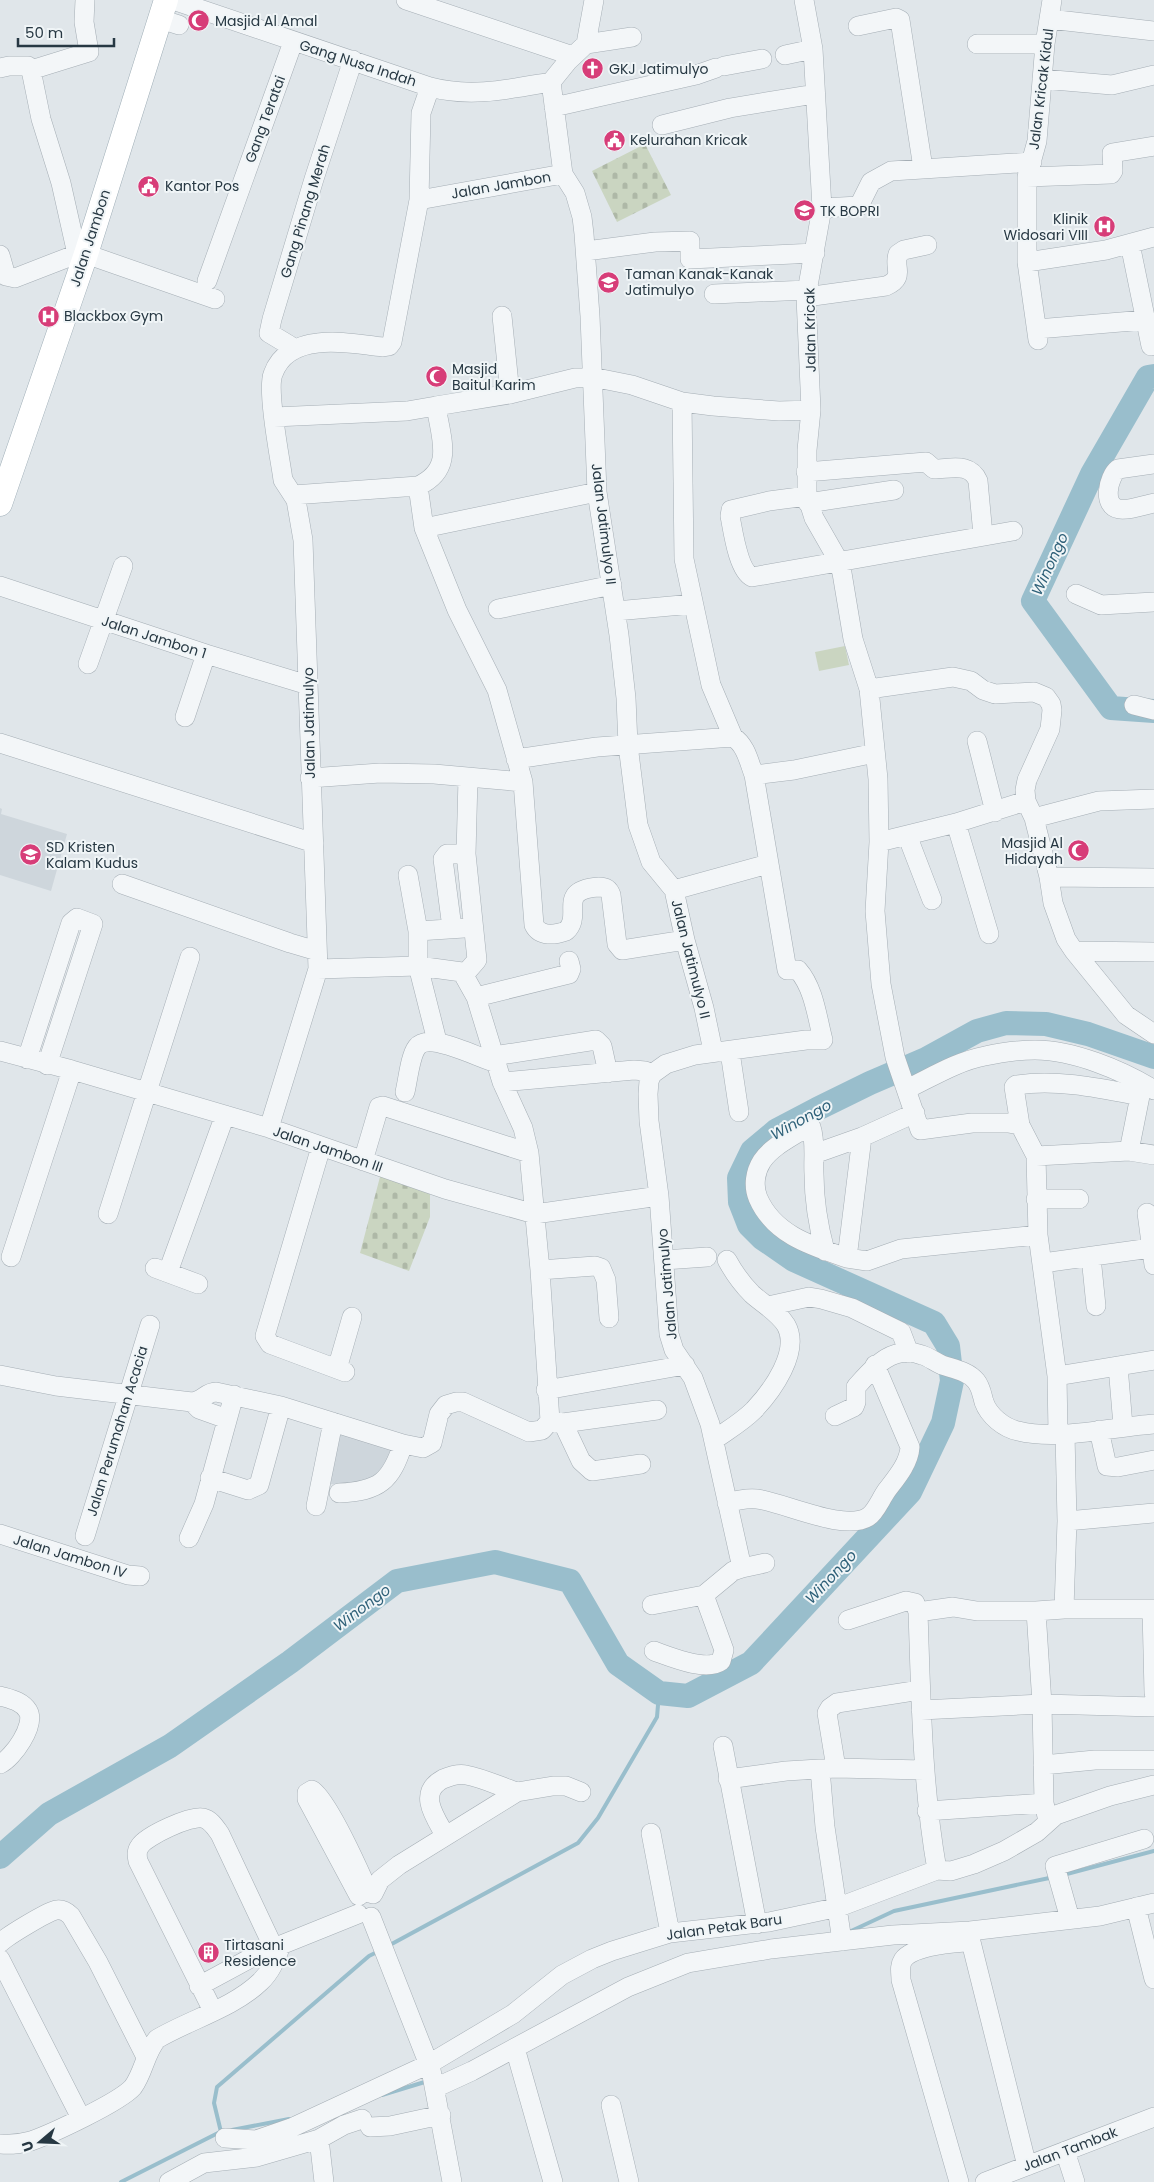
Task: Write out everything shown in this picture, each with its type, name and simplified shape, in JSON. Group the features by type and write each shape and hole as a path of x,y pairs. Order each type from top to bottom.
{"main road":[{"name":"Jalan Jambon","path":"0,504 81,254 170,11"}],"street":[{"path":"31,70 90,52 84,22 85,0"},
{"path":"406,0 579,50 632,37"},
{"path":"551,82 579,50 594,0"},
{"name":"Jalan Kricak","path":"804,0 813,49 822,208 807,294 811,410 806,472 807,499"},
{"name":"Jalan Kricak Kidul","path":"1052,0 1045,44 1038,141 1030,169 1027,262 1038,334 1145,320"},
{"name":"Gang Nusa Indah","path":"170,11 293,42 450,92 489,92 551,82"},
{"path":"858,26 896,18 900,20 923,168"},
{"path":"1050,19 1154,31"},
{"name":"Gang Teratai","path":"81,254 209,292 293,42"},
{"path":"977,44 1045,44"},
{"path":"554,107 696,75 720,67 813,49"},
{"name":"Gang Pinang Merah","path":"293,350 289,345 269,333 314,179 353,60"},
{"path":"0,68 28,66 31,70 41,119 81,254 10,278 6,276 0,255"},
{"path":"1042,80 1112,85 1154,75"},
{"name":"Jalan Jatimulyo II","path":"551,82 563,174 575,193 582,217 586,252 597,492 616,611 626,698 628,745 638,825 646,852 656,870 674,890 684,940 704,1008 722,1052 739,1112"},
{"path":"419,200 421,113 430,87"},
{"path":"662,125 730,108 815,94"},
{"path":"822,208 859,206 871,182 891,171 923,168 1030,169 1111,174 1113,171 1112,152 1154,146"},
{"name":"Jalan Jambon","path":"419,200 563,174"},
{"name":"Jalan Jatimulyo","path":"269,1128 318,960 303,540 298,506 284,480 274,418 272,376 278,363 287,353 319,342 384,347 392,342 419,200"},
{"path":"1027,262 1106,250 1154,237"},
{"path":"586,252 655,242 690,241 690,259 815,253"},
{"path":"1130,244 1147,297 1145,320 1151,346"},
{"path":"714,294 807,294 886,286 895,280 898,275 898,254 904,250 927,246"},
{"path":"502,316 510,394"},
{"path":"274,418 407,411 510,394 575,378 592,377 632,385 682,402 778,411 811,410"},
{"path":"502,1082 639,1070 652,1074 666,1064 678,1059 806,1040 823,1040 810,990 803,976 798,970 787,970 754,775 742,745 733,737 712,685 693,604 684,559 682,402"},
{"path":"293,495 418,486 431,480 439,472 442,464 442,449 436,406"},
{"path":"806,472 926,462 934,469 969,469 975,475 978,482 983,535"},
{"path":"1154,464 1118,470 1113,473 1109,486 1109,499 1114,507 1120,510 1154,503"},
{"path":"418,486 424,528 460,616 497,690 523,782 534,925 539,932 544,934 566,931 571,924 574,900 578,892 586,888 602,887 607,888 611,895 617,944 622,950 684,940"},
{"path":"894,490 769,501 731,510 730,516 745,572 752,576 1012,530"},
{"path":"424,528 597,492"},
{"path":"807,499 814,518 838,560 842,573 853,639 869,689 878,778 879,842 875,911 881,984 896,1057 918,1126 924,1131 972,1124 1008,1123 1020,1125"},
{"path":"88,664 124,566"},
{"name":"Jalan Jambon 1","path":"0,586 206,654 308,685"},
{"path":"498,609 612,586"},
{"path":"1076,594 1101,605 1154,602"},
{"path":"616,611 693,604"},
{"path":"185,717 206,654"},
{"path":"869,689 953,677 970,681 983,690 995,694 1034,692 1046,697 1051,704 1052,718 1045,741 1027,780 1026,801 1034,818 1050,877 1053,903 1059,923 1074,951 1116,1004 1126,1015 1150,1028"},
{"path":"1134,705 1154,710"},
{"path":"516,759 597,747 733,737"},
{"path":"977,740 995,812"},
{"path":"0,743 314,843"},
{"path":"754,775 794,770 875,753"},
{"path":"310,778 380,773 434,774 523,782"},
{"path":"464,975 477,960 466,854 468,778"},
{"path":"1034,818 1098,801 1154,799"},
{"path":"879,842 956,823 1026,801"},
{"path":"956,823 989,934"},
{"path":"907,836 932,900"},
{"path":"452,928 443,859 447,854 466,854"},
{"path":"674,890 768,864"},
{"path":"408,875 418,931 418,966 438,1041"},
{"path":"1050,877 1154,878"},
{"path":"122,884 290,943 318,960 418,966 459,971 464,975 476,997 502,1082 523,1128 529,1154 540,1270 546,1390 556,1422 581,1461 592,1471 641,1464"},
{"path":"27,1059 71,923 77,918 93,924 47,1065"},
{"path":"418,931 473,927"},
{"path":"1074,951 1154,952"},
{"path":"108,1214 190,957"},
{"path":"476,997 569,974 571,970 569,961"},
{"path":"404,1092 415,1049 423,1042 438,1041 496,1060 596,1040 602,1046 608,1073"},
{"path":"907,1087 985,1056 1034,1050 1052,1051 1088,1060 1145,1089"},
{"name":"Jalan Jambon III","path":"0,1051 47,1065 72,1070 269,1128 445,1189 535,1214 659,1196"},
{"path":"11,1258 72,1070"},
{"name":"Jalan Jatimulyo","path":"652,1074 649,1081 648,1094 659,1196 669,1334 674,1350 686,1365 700,1396 714,1440 742,1568"},
{"path":"1064,1608 1067,1522 1062,1433 1057,1376 1038,1235 1036,1156 1020,1125 1014,1090 1016,1085 1035,1082 1145,1089"},
{"path":"1129,1151 1145,1089"},
{"path":"362,1161 379,1107 383,1106 529,1154"},
{"path":"814,1154 862,1137 915,1113"},
{"path":"198,1284 161,1270 225,1115"},
{"path":"825,1251 818,1224 815,1199 812,1130 811,1127 808,1127 772,1150 762,1161 755,1178 756,1192 768,1216 790,1236 825,1251 847,1258 866,1261 901,1249 1038,1235"},
{"path":"847,1258 862,1137"},
{"path":"320,1146 265,1336 270,1344 341,1370 352,1317"},
{"path":"1036,1156 1129,1151 1154,1155"},
{"path":"1036,1200 1078,1199"},
{"path":"1043,1263 1091,1258 1152,1256 1147,1213"},
{"path":"664,1260 708,1257"},
{"path":"1091,1258 1096,1306"},
{"path":"714,1440 742,1421 759,1404 783,1368 791,1349 786,1325 752,1293 727,1260"},
{"path":"540,1270 595,1266 601,1268 606,1280 609,1318"},
{"path":"768,1306 809,1297 852,1308 901,1332 909,1352"},
{"name":"Jalan Perumahan Acacia","path":"85,1536 150,1325"},
{"path":"835,1416 854,1407 856,1387 875,1365 882,1359 909,1352 922,1354 936,1363 970,1375 980,1387 988,1410 1000,1422 1016,1431 1043,1434 1154,1424"},
{"path":"1057,1376 1154,1360"},
{"path":"546,1390 686,1365"},
{"path":"727,1502 757,1499 832,1519 857,1520 870,1516 900,1473 910,1455 910,1447 875,1365"},
{"path":"1118,1366 1123,1426"},
{"path":"0,1375 56,1386 128,1396 192,1402 200,1401 211,1392 234,1395 281,1406 404,1444 423,1448 432,1443 442,1409 446,1405 456,1402 463,1402 530,1432 542,1430 556,1422 657,1410"},
{"path":"189,1538 204,1504 234,1395"},
{"path":"192,1402 199,1409 227,1418"},
{"path":"210,1478 248,1490 258,1485 281,1406"},
{"path":"316,1506 332,1422"},
{"path":"1099,1430 1107,1466 1118,1467 1154,1460"},
{"path":"339,1493 365,1488 385,1481 395,1468 404,1444"},
{"path":"1067,1522 1154,1513"},
{"name":"Jalan Jambon IV","path":"0,1534 128,1575 140,1576"},
{"path":"652,1605 704,1596 733,1571 765,1563"},
{"path":"654,1651 676,1659 711,1666 721,1661 724,1650 704,1596"},
{"path":"848,1620 906,1601 915,1603 918,1612 920,1690 927,1811 937,1870"},
{"path":"918,1612 953,1607 976,1610 1036,1612 1064,1608 1153,1609 1154,1693"},
{"path":"1036,1612 1046,1812"},
{"path":"842,1941 839,1907 828,1845 827,1713 836,1703 920,1690"},
{"path":"0,1696 20,1702 28,1711 29,1725 12,1756 0,1764"},
{"path":"921,1710 1042,1704 1154,1707"},
{"path":"723,1746 757,1924"},
{"path":"1043,1765 1095,1760 1154,1760"},
{"path":"728,1779 786,1771 828,1768 924,1770"},
{"path":"445,1835 429,1803 429,1795 432,1788 438,1782 449,1777 466,1775 517,1792"},
{"path":"927,1811 1046,1812 1056,1815 1096,1801 1154,1785"},
{"path":"199,1986 277,1949 366,1903 380,1880 445,1835 517,1792 553,1786 566,1786 581,1792"},
{"path":"320,1809 366,1903 432,2076 452,2182"},
{"name":"Jalan Petak Baru","path":"432,2076 562,1975 612,1951 670,1932 757,1924 839,1907 937,1870 952,1871 974,1864 1004,1851 1037,1832 1046,1812"},
{"path":"0,2144 10,2145 31,2140 80,2118 130,2090 137,2080 146,2057 157,2039 213,2011 259,1983 270,1969 277,1949 220,1834 209,1821 197,1817 144,1840 138,1850 138,1861 213,2011"},
{"path":"651,1833 670,1932"},
{"path":"1070,1919 1055,1866 1144,1839"},
{"path":"225,2138 256,2140 515,2048 617,1992 680,1965 761,1950 892,1935 970,1931 1100,1916 1154,1903"},
{"path":"1136,1907 1154,1979"},
{"path":"0,1943 50,1912 61,1910 67,1912 98,1962 146,2057"},
{"path":"959,2182 901,1980 900,1967 904,1958 912,1952 926,1947 971,1942 1027,2166"},
{"path":"0,1959 80,2118"},
{"path":"515,2048 553,2182"},
{"path":"611,2104 630,2182"},
{"path":"169,2182 198,2166 210,2162 257,2157 318,2139 344,2125 366,2123 390,2126 440,2115"},
{"name":"Jalan Tambak","path":"993,2181 1065,2151 1153,2122"},
{"path":"318,2139 324,2182"},
{"path":"1065,2151 1075,2182"}],"shaded area":[{"name":"SD Kristen Kalam Kudus","path":"0,808 2,809 1,814 67,834 51,891 0,875"},
{"path":"335,1431 391,1448 385,1478 353,1487 324,1483"}],"green space":[{"path":"645,144 671,195 617,222 592,171"},
{"path":"845,646 849,665 819,671 815,652"},
{"path":"381,1173 430,1190 430,1217 409,1271 360,1253"}],"waterway":[{"name":"Winongo","path":"1154,376 1148,377 1092,474 1033,601 1111,708 1154,711"},
{"name":"Winongo","path":"0,1857 49,1814 170,1746 290,1662 397,1581 495,1562 570,1581 618,1664 659,1693 688,1696 751,1663 910,1492 943,1423 952,1381 948,1346 934,1323 794,1260 762,1238 749,1225 740,1202 739,1178 752,1151 777,1130 817,1109 870,1083 926,1059 977,1031 1006,1023 1046,1024 1088,1034 1154,1057"},
{"path":"388,1946 578,1843 598,1818 657,1717 659,1693"},
{"path":"1063,1875 1154,1851"},
{"path":"849,1932 894,1911 1054,1877"},
{"path":"221,2132 214,2103 217,2087 369,1956 379,1951"},
{"path":"382,2095 428,2081"},
{"path":"232,2130 289,2119"},
{"path":"121,2182 220,2132"}],"place":[{"name":"Masjid Al Amal","path":"199,21"},
{"name":"GKJ Jatimulyo","path":"593,69"},
{"name":"Kelurahan Kricak","path":"614,140"},
{"name":"Kantor Pos","path":"149,186"},
{"name":"TK BOPRI","path":"804,211"},
{"name":"Klinik Widosari VIII","path":"1104,227"},
{"name":"Taman Kanak-Kanak Jatimulyo","path":"609,282"},
{"name":"Blackbox Gym","path":"48,316"},
{"name":"Masjid Baitul Karim","path":"436,377"},
{"name":"Masjid Al Hidayah","path":"1079,851"},
{"name":"SD Kristen Kalam Kudus","path":"30,855"},
{"name":"Tirtasani Residence","path":"208,1953"}]}
